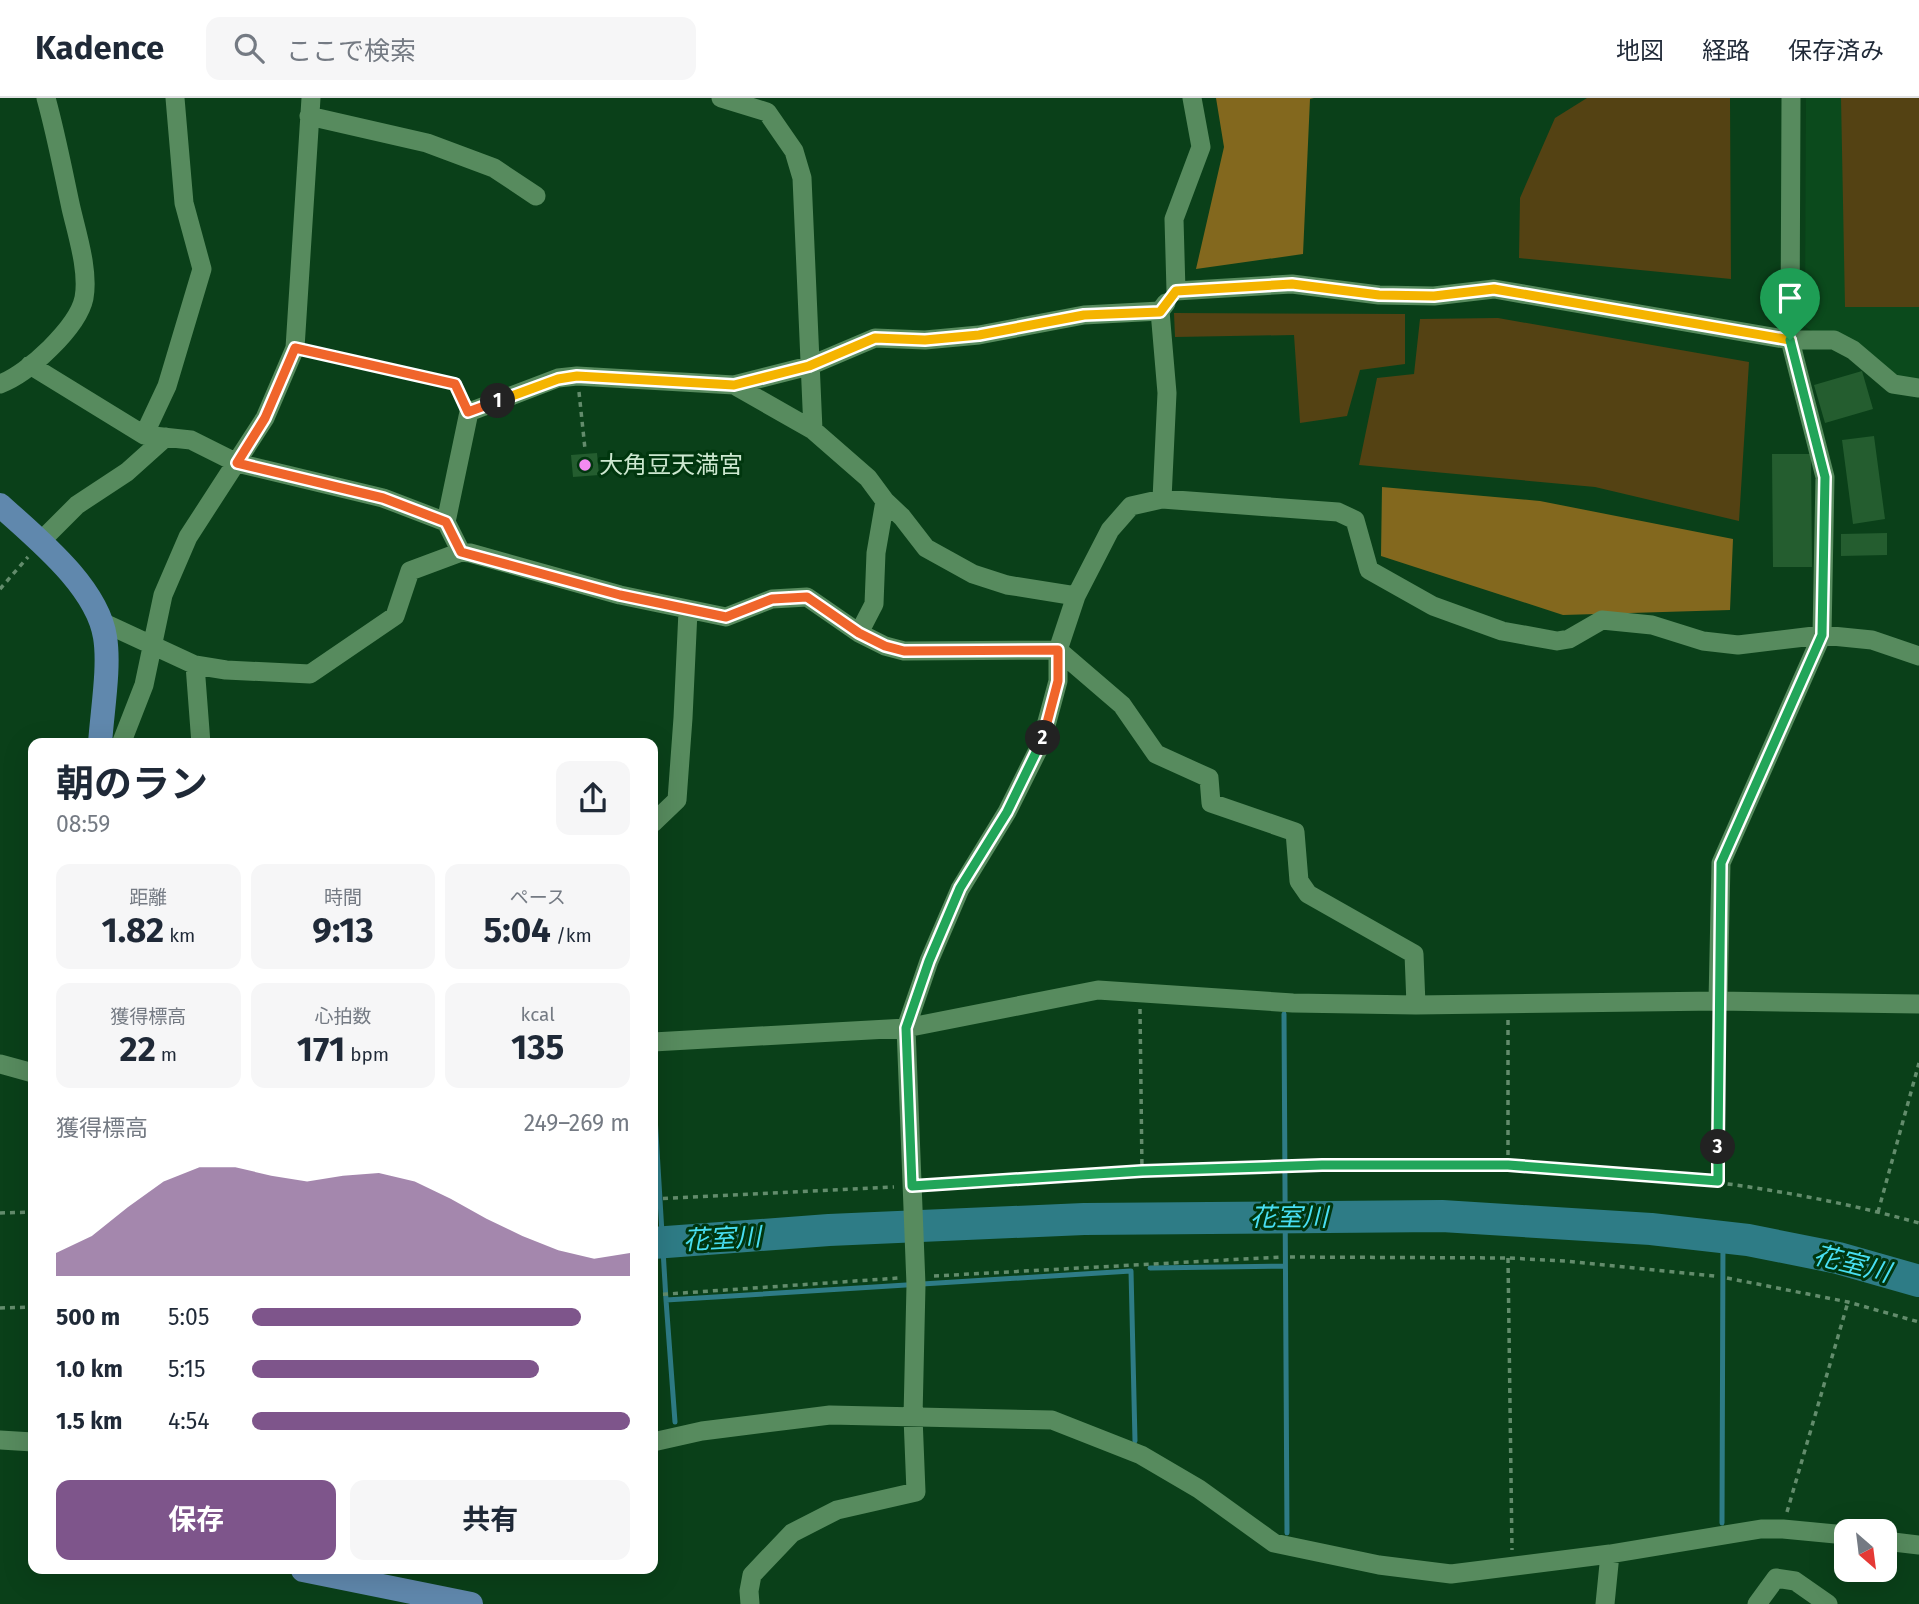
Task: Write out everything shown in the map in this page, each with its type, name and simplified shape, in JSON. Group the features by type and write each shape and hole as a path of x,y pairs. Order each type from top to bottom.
{"main road":[{"path":"0,505 40,542 93,603 105,636 100,738"},
{"path":"323,1574 471,1604"}],"street":[{"path":"0,384 30,365 64,333 79,314 85,296 81,249 46,98"},
{"path":"144,435 167,386 202,269 184,203 175,98"},
{"path":"721,98 766,113 794,151 802,178 813,430"},
{"path":"1162,499 1167,393 1160,312 1176,291 1174,219 1201,147 1192,98"},
{"path":"1718,1001 1721,863 1822,635 1825,477 1790,340 1791,98"},
{"path":"123,738 144,685 163,595 183,549 265,418 295,348 310,107 427,143 494,168 536,196"},
{"path":"1176,291 1292,284 1379,295 1434,296 1494,289 1790,340 1834,340 1853,350 1893,384 1919,388"},
{"path":"461,552 446,522 468,412 558,379 577,376 734,385 809,366 875,338 925,340 979,335 1084,315 1160,312"},
{"path":"30,365 144,435 191,440 237,463 383,498 446,522"},
{"path":"734,385 813,430 868,478 926,548 973,574 1007,585 1076,596"},
{"path":"40,542 77,506 127,472 166,437"},
{"path":"750,1604 748,1591 752,1575 792,1533 837,1510 916,1492 913,1417 916,1285 906,1028 929,961 960,888 1007,812 1041,744 1058,681 1058,650 1076,596 1111,530 1131,506 1162,499 1338,512 1355,520 1369,570 1433,606 1502,631 1557,641 1569,639 1602,620 1652,625 1703,641 1738,645 1822,635 1872,640 1919,656"},
{"path":"859,633 874,604 876,552 886,501"},
{"path":"100,621 195,665 226,670 310,674 395,616 410,571 461,552 620,595 726,617 772,599 807,597 859,633 885,646 904,651 1058,650 1122,705 1156,754 1209,778 1211,803 1295,832 1299,881 1308,894 1414,954 1416,1005"},
{"path":"658,818 677,800 688,611"},
{"path":"195,665 201,738"},
{"path":"658,1042 906,1028 1098,990 1293,1003 1416,1005 1718,1001 1919,1004"},
{"path":"0,1064 28,1072"},
{"path":"658,1441 702,1431 830,1415 1052,1420 1140,1455 1199,1489 1274,1543 1379,1566 1451,1574 1610,1554 1761,1529 1834,1534"},
{"path":"0,1440 28,1442"},
{"path":"1897,1542 1919,1545"},
{"path":"1605,1604 1610,1554"},
{"path":"1757,1604 1776,1578 1795,1581 1828,1604"}],"path":[{"path":"295,348 455,384 468,412"},
{"path":"577,376 585,449"},
{"path":"0,589 40,542"},
{"path":"1139,992 1142,1171"},
{"path":"1718,1001 1718,1181"},
{"path":"1508,1004 1508,1165"},
{"path":"1878,1212 1919,1063"},
{"path":"658,1199 1142,1171 1293,1166 1508,1165 1718,1181 1878,1212 1919,1223"},
{"path":"0,1213 28,1212"},
{"path":"658,1296 902,1278 916,1285 934,1276 1281,1257"},
{"path":"1290,1257 1508,1258 1715,1276"},
{"path":"1508,1258 1512,1565"},
{"path":"1727,1278 1848,1302 1919,1322"},
{"path":"1783,1529 1848,1302"},
{"path":"0,1308 28,1307"}],"shaded area":[{"path":"1216,98 1314,98 1310,99 1303,254 1196,269 1224,147"},
{"path":"1587,98 1730,98 1731,279 1519,258 1520,198 1555,118"},
{"path":"1806,98 1919,98 1919,381 1898,377 1805,327"},
{"path":"1841,98 1919,98 1919,307 1845,307"},
{"path":"1174,313 1405,314 1405,364 1360,370 1347,416 1300,423 1294,335 1175,337"},
{"path":"1498,318 1749,362 1739,521 1595,487 1359,465 1377,378 1414,374 1420,319"},
{"path":"1382,487 1540,501 1733,539 1730,610 1563,615 1381,556"}],"building":[{"path":"1862,371 1873,409 1825,423 1814,385"},
{"path":"1874,436 1885,519 1853,524 1842,440"},
{"name":"大角豆天満宮","path":"597,453 599,475 573,477 571,455"},
{"path":"1772,454 1811,454 1812,567 1773,567"},
{"path":"1887,533 1887,555 1841,556 1841,534"}],"waterway":[{"path":"1284,1014 1287,1533"},
{"path":"658,1166 666,1300 1131,1271 1135,1441"},
{"name":"花室川","path":"658,1243 829,1230 1084,1219 1442,1216 1651,1229 1748,1240 1838,1258 1919,1281"},
{"path":"1722,1523 1723,1237"},
{"path":"1150,1268 1285,1266"},
{"path":"666,1300 675,1422"}],"place":[{"name":"大角豆天満宮","path":"585,465"}],"route":[{"path":"1292,284 1379,295 1434,296 1494,289 1790,340 1825,477 1822,635 1721,863 1718,1181 1508,1165 1322,1165 1142,1171 912,1186 906,1028 929,961 960,888 1007,812 1041,744 1058,681 1058,650 904,651 885,646 859,633 807,597 772,599 726,617 688,611 461,552 446,522 383,498 237,463 265,418 295,348 455,384 468,412 558,379 577,376 734,385 809,366 875,338 925,340 979,335 1084,315 1160,312 1176,291 1292,284"}]}
